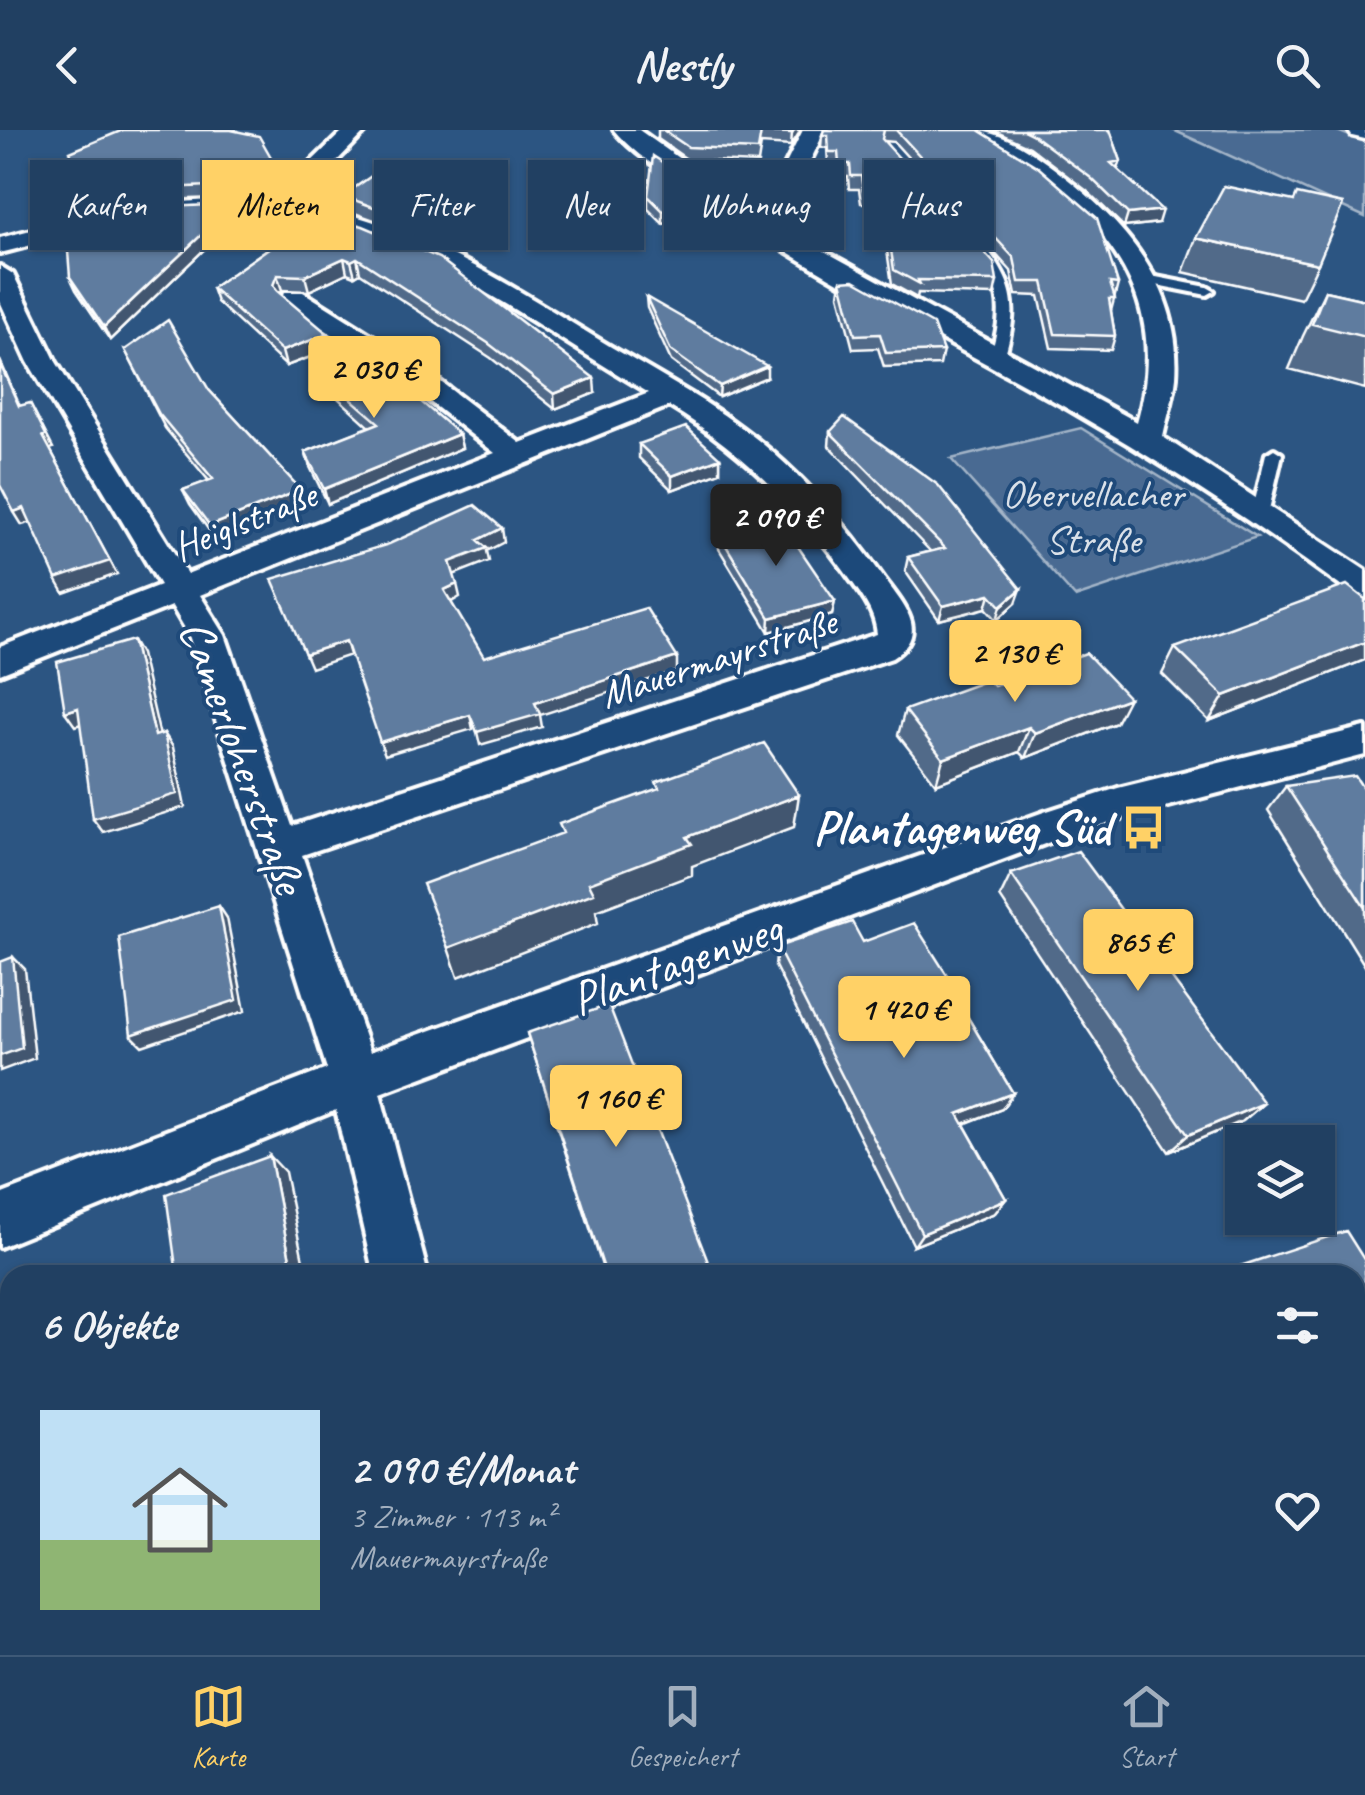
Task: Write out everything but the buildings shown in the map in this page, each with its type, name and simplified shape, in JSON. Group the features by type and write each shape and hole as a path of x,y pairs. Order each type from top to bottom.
{"street":[{"path":"326,160 356,130"},
{"path":"625,130 664,162"},
{"path":"799,160 814,130"},
{"path":"977,130 1020,156 1101,218 1127,245 1146,279 1163,344 1162,377 1147,440"},
{"name":"Mauermayrstraße","path":"0,246 92,221 202,205"},
{"name":"Mauermayrstraße","path":"280,846 879,649 896,639 898,631 882,601 813,511 748,447 473,273 354,222"},
{"path":"805,250 1147,440 1365,587"},
{"name":"Camerloherstraße","path":"0,274 35,351 207,635 342,1038 398,1265"},
{"path":"294,298 406,368 519,456"},
{"name":"Heiglstraße","path":"0,662 670,395"},
{"name":"Plantagenweg","path":"0,1221 352,1081 1063,822 1118,804 1365,741"}],"lane":[{"path":"981,250 1002,274 1009,316 997,358"},
{"path":"1146,279 1207,290"},
{"path":"1260,514 1274,454"}],"green space":[{"path":"1173,130 1335,130 1365,142 1365,217"},
{"name":"Obervellacher Straße","path":"1081,428 1257,537 1075,597 951,459"}],"place":[{"name":"Plantagenweg Süd","path":"1143,827"}]}
